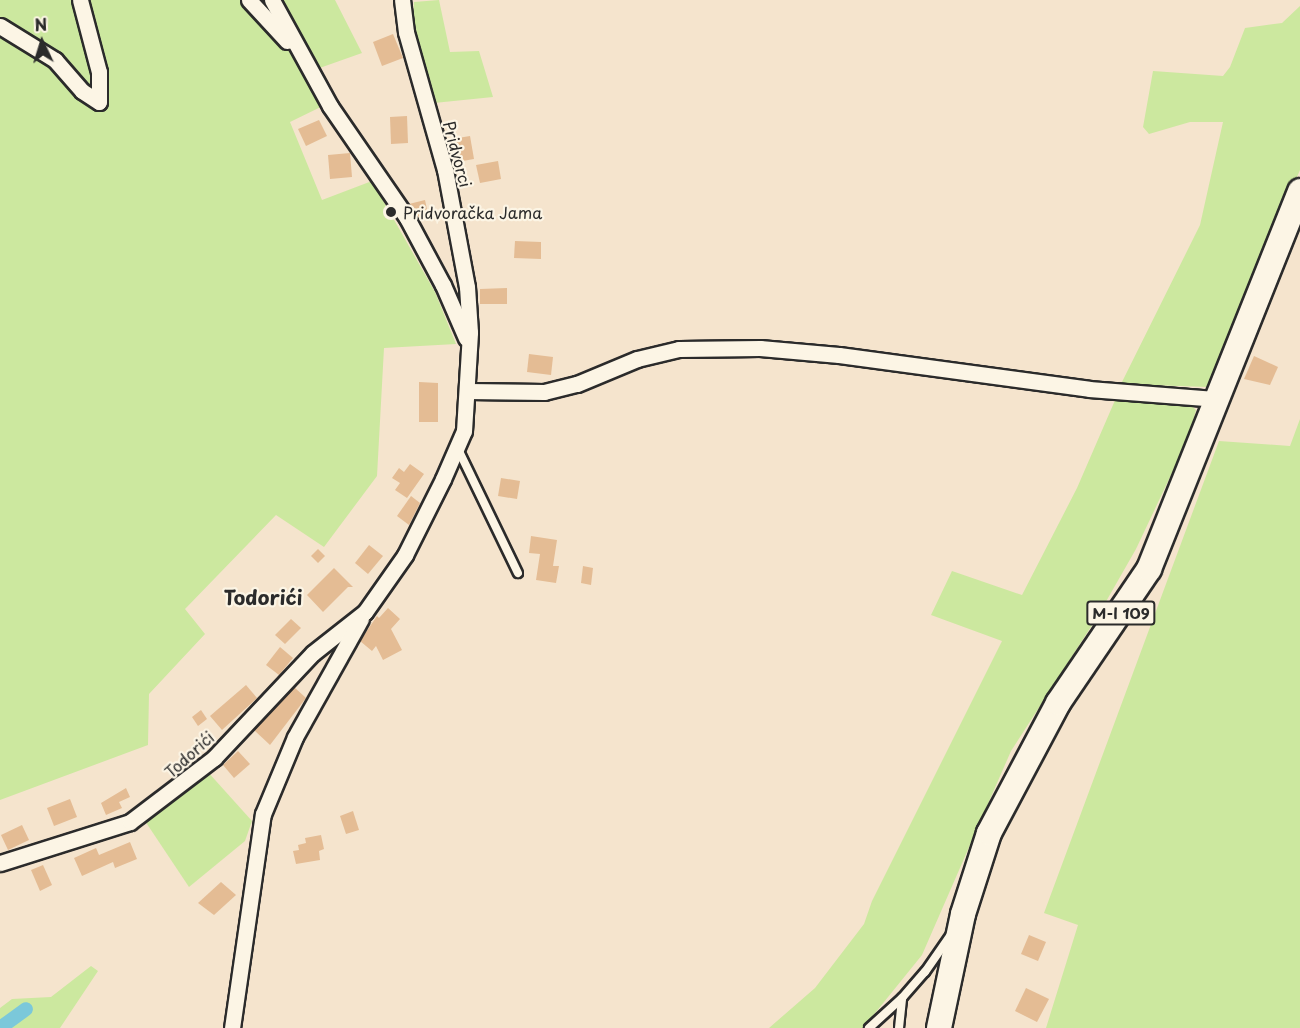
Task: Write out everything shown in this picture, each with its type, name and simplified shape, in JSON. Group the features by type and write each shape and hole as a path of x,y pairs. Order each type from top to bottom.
{"main road":[{"name":"M-I 109","path":"941,1027 963,914 989,833 1028,754 1058,703 1149,569 1300,191"}],"street":[{"path":"0,26 55,60 82,91 99,102 99,72 80,0"},
{"path":"249,0 299,55"},
{"path":"272,0 299,55 406,218 443,285 469,346"},
{"name":"Pridvorci","path":"402,0 406,32 445,170 463,256 469,346 468,392"},
{"path":"468,392 544,392 576,384 637,359 679,349 740,348 839,355 1089,389 1215,399"},
{"name":"Todorići","path":"232,1028 263,814 295,737 366,612 405,555 458,447 468,392"},
{"name":"Todorići","path":"0,863 130,822 165,799 214,758 313,653 366,612"}],"lane":[{"path":"458,447 518,573"},
{"path":"869,1028 926,972 963,914"},
{"path":"899,1028 902,998"}],"green space":[{"path":"0,0 335,0 362,53 314,70 333,101 290,122 322,200 372,181 435,292 456,344 384,348 377,476 324,547 276,515 185,609 205,634 149,694 148,745 0,800"},
{"path":"439,0 450,52 479,51 493,97 434,103 413,20 414,2"},
{"path":"1300,6 1300,170 1207,387 1121,384 1200,225 1223,122 1190,122 1149,134 1143,127 1153,71 1223,76 1230,67 1245,28 1282,23"},
{"path":"1116,398 1190,404 1196,410 1188,439 1136,549 1096,619 1011,751 922,955 863,1028 769,1028 815,988 864,924 872,901 1002,641 931,615 952,571 1022,595 1077,488"},
{"path":"1300,419 1300,1028 1046,1028 1078,925 1044,913 1219,441 1290,446"},
{"path":"207,771 252,821 245,841 189,887 145,821"},
{"path":"91,966 98,971 60,1028 0,1028 0,1008 12,999 51,997"}],"building":[{"path":"393,34 403,58 382,66 373,42"},
{"path":"407,116 408,143 391,144 390,117"},
{"path":"319,120 327,136 306,146 298,129"},
{"path":"470,136 474,159 457,162 452,139"},
{"path":"350,153 352,177 330,179 328,155"},
{"path":"498,161 501,179 480,183 476,165"},
{"path":"425,200 428,214 417,217 409,204"},
{"path":"515,241 541,242 541,259 514,258"},
{"path":"507,288 507,304 480,304 480,289"},
{"path":"529,354 553,357 551,375 527,372"},
{"path":"1254,356 1278,367 1270,385 1244,379"},
{"path":"419,382 438,383 438,422 419,422"},
{"path":"410,464 424,474 407,498 395,490 400,483 392,478 399,468 404,472"},
{"path":"501,478 520,481 517,499 498,496"},
{"path":"411,496 420,503 409,525 397,516"},
{"path":"531,536 557,540 553,566 559,566 556,583 536,580 540,554 529,553"},
{"path":"369,545 383,556 368,574 355,563"},
{"path":"318,549 325,556 318,563 311,556"},
{"path":"583,566 593,568 591,585 581,583"},
{"path":"334,568 353,587 348,587 323,612 307,595"},
{"path":"388,608 400,619 391,629 402,650 383,660 376,646 372,651 360,641 377,616 379,618"},
{"path":"291,619 301,628 285,644 275,635"},
{"path":"280,647 293,658 279,675 266,665"},
{"path":"246,685 257,698 222,730 210,716"},
{"path":"294,687 306,698 270,745 254,730"},
{"path":"201,710 207,719 198,726 192,717"},
{"path":"238,751 250,764 234,778 223,765"},
{"path":"126,788 130,797 119,802 122,808 106,815 101,803"},
{"path":"70,799 77,817 54,826 47,808"},
{"path":"353,811 359,830 346,834 340,816"},
{"path":"22,825 29,840 8,850 1,835"},
{"path":"321,835 324,849 319,851 320,860 296,864 293,851 299,850 298,845 306,843 305,838"},
{"path":"130,842 137,859 115,868 113,862 82,876 74,858 96,848 99,855"},
{"path":"43,865 52,885 40,891 31,870"},
{"path":"221,882 236,895 214,915 198,903"},
{"path":"1029,935 1046,942 1038,961 1021,954"},
{"path":"1026,988 1049,999 1037,1022 1015,1011"}],"waterway":[{"path":"0,1028 26,1009"}],"place":[{"name":"Pridvoračka Jama","path":"391,212"}],"district":[{"name":"Todorići","path":"263,597"}]}
